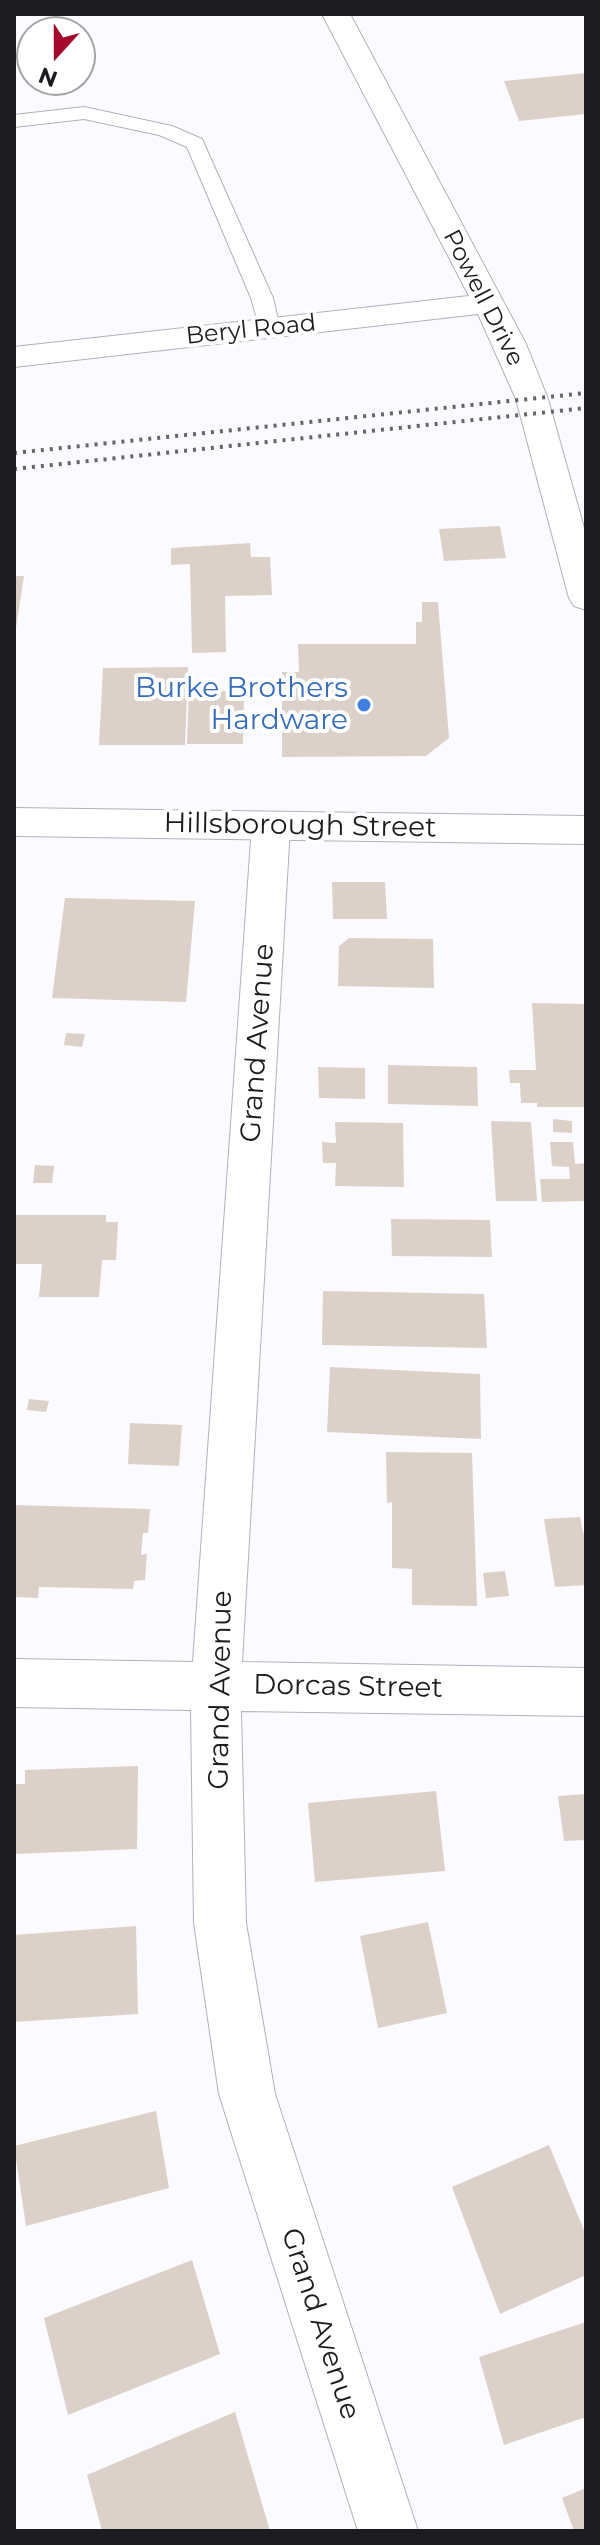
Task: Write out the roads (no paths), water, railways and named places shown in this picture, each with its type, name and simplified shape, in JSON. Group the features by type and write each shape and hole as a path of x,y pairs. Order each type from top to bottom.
{"street":[{"name":"Powell Drive","path":"336,14 510,344 532,399 586,598"},
{"name":"Beryl Road","path":"14,357 488,303"},
{"name":"Hillsborough Street","path":"14,822 586,830"},
{"name":"Grand Avenue","path":"271,826 216,1685 220,1923 247,2094 388,2531"},
{"name":"Dorcas Street","path":"14,1683 586,1692"}],"lane":[{"path":"14,121 84,113 165,130 195,143 262,298 269,328"}],"railway":[{"path":"14,453 586,393"},
{"path":"14,469 586,408"}],"place":[{"name":"Burke Brothers Hardware","path":"364,705"}]}
